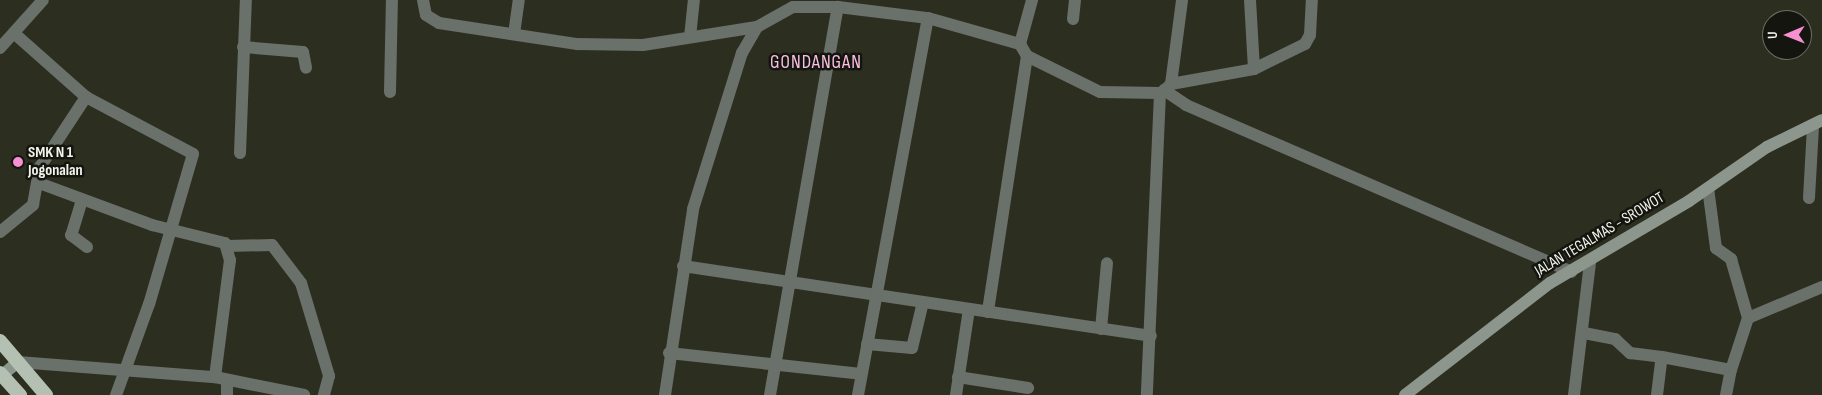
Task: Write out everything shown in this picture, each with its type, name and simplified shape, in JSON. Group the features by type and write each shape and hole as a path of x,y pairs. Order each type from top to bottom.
{"highway":[{"path":"0,341 46,395"},
{"path":"1,375 20,395"}],"main road":[{"name":"JALAN TEGALMAS - SROWOT","path":"1405,395 1536,293 1590,263 1708,188 1767,147 1817,123"},
{"path":"1,375 18,362"}],"street":[{"path":"0,48 15,34 43,0"},
{"path":"240,152 246,0"},
{"path":"390,92 392,0"},
{"path":"423,0 426,15 439,23 596,44 644,45 757,27 793,4 838,7 928,18 1020,44 1027,56 1100,92 1165,89 1254,69 1305,44 1310,34 1312,0"},
{"path":"514,34 519,0"},
{"path":"690,37 694,0"},
{"path":"1020,44 1032,0"},
{"path":"1072,19 1075,0"},
{"path":"1147,395 1165,89 1182,0"},
{"path":"1250,0 1254,69"},
{"path":"770,395 792,283 838,7"},
{"path":"858,395 878,296 928,18"},
{"path":"665,395 669,353 693,208 742,53 757,27"},
{"path":"15,34 86,97 191,150 193,158 168,229 126,372 116,395"},
{"path":"243,47 303,52 306,68"},
{"path":"988,312 1027,56"},
{"path":"1165,89 1195,109 1571,272"},
{"path":"0,232 30,208 47,153 86,97"},
{"path":"1809,198 1817,123"},
{"path":"39,182 82,200 168,229 221,240 226,246 230,260 221,378 227,395"},
{"path":"1708,188 1716,248 1731,259 1748,318 1731,370 1726,395"},
{"path":"82,200 71,235 87,246"},
{"path":"226,246 272,245 301,283 329,376 324,395"},
{"path":"1101,329 1107,263"},
{"path":"1574,395 1584,334 1590,263"},
{"path":"683,266 1151,336"},
{"path":"1748,318 1822,287"},
{"path":"867,344 912,348 924,302"},
{"path":"956,395 969,309"},
{"path":"1584,334 1615,339 1630,353 1731,370"},
{"path":"669,353 861,374"},
{"path":"1657,395 1662,358"},
{"path":"18,362 67,363 126,372 221,378 260,389 304,395"},
{"path":"958,377 1028,388"}],"place":[{"name":"SMK N 1 Jogonalan","path":"18,162"}],"district":[{"name":"GONDANGAN","path":"816,63"}]}
